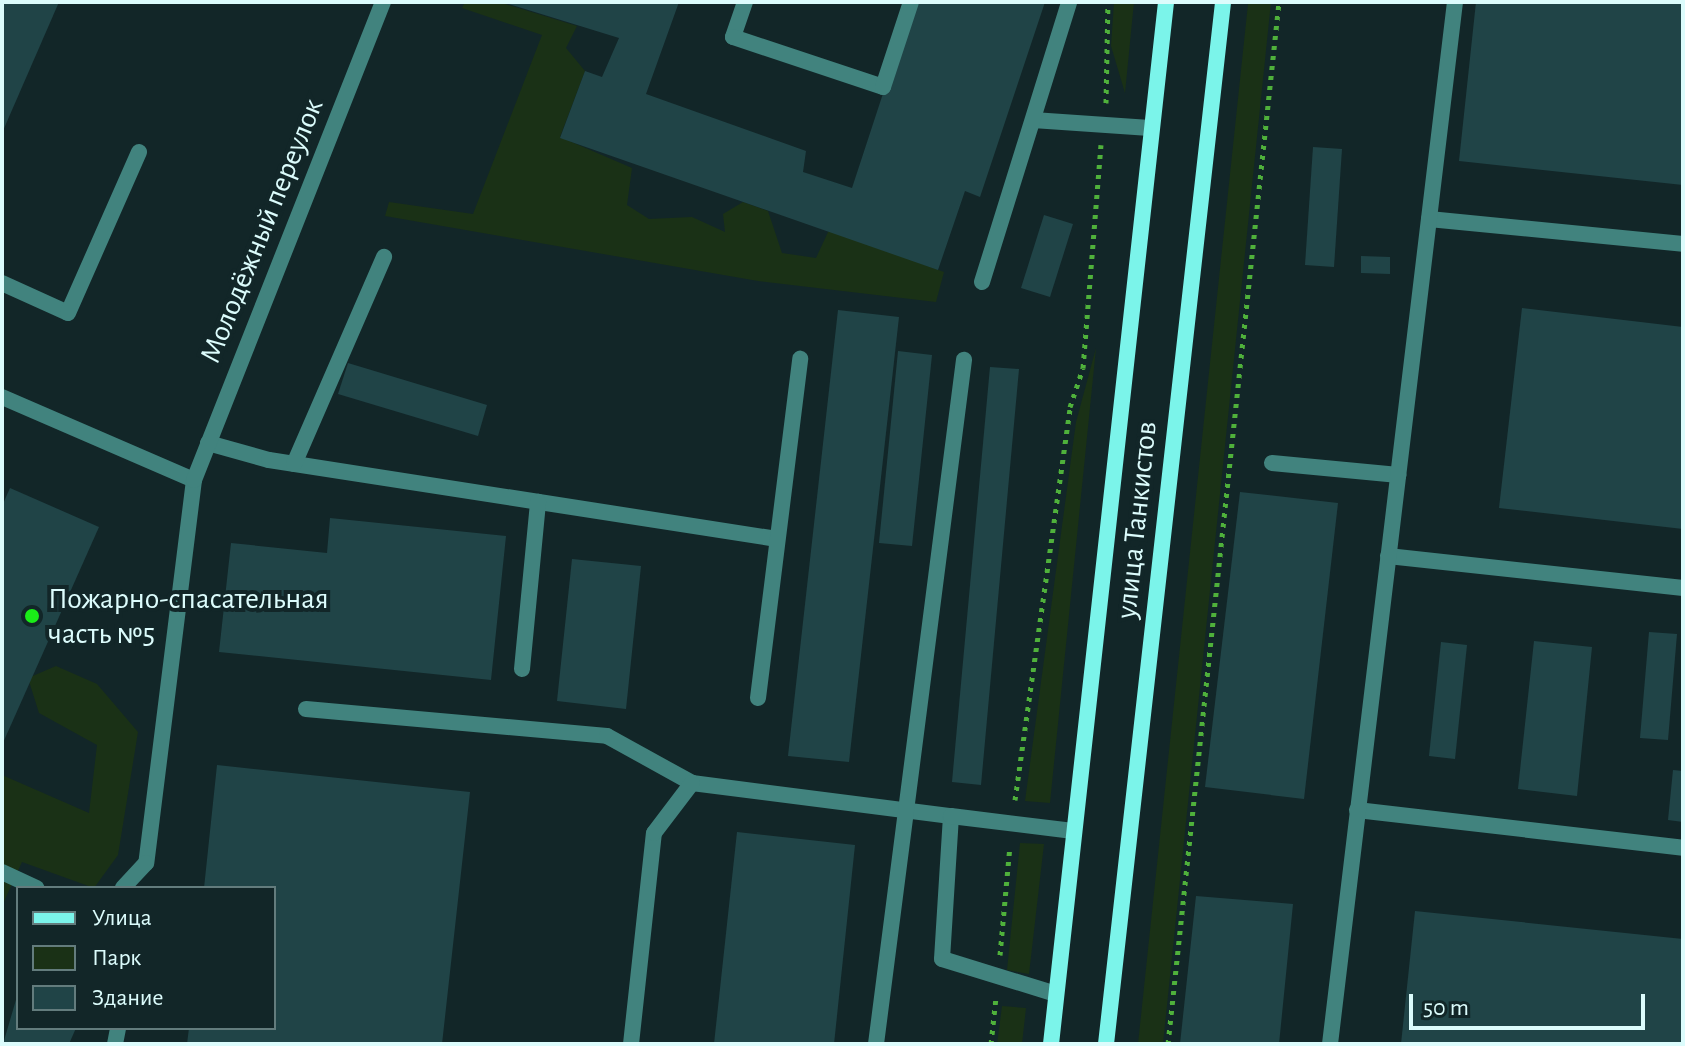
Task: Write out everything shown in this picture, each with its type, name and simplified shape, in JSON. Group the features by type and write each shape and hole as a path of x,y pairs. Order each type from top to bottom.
{"main road":[{"name":"улица Танкистов","path":"1051,1044 1166,2"},
{"name":"улица Танкистов","path":"1106,1044 1223,2"}],"street":[{"name":"Молодёжный переулок","path":"130,884 146,863 194,480 383,2"},
{"path":"745,2 733,37 883,87 911,2"},
{"path":"982,282 1069,2"},
{"path":"1330,1044 1455,2"},
{"path":"1033,120 1150,128"},
{"path":"2,283 68,313 139,152"},
{"path":"1429,219 1683,244"},
{"path":"294,464 384,257"},
{"path":"758,698 800,359"},
{"path":"876,1044 901,810 964,360"},
{"path":"2,397 194,480"},
{"path":"208,443 294,464 777,539"},
{"path":"1272,463 1398,475"},
{"path":"522,669 538,502"},
{"path":"1388,556 1683,588"},
{"path":"306,709 607,736 692,783 1073,831"},
{"path":"631,1044 654,833 692,783"},
{"path":"1357,810 1683,848"},
{"path":"951,816 942,959 1056,994"},
{"path":"2,872 33,886"}],"path":[{"path":"991,1044 1012,823 1070,407 1083,368 1103,124 1108,2"},
{"path":"1168,1044 1279,2"}],"green space":[{"path":"465,2 499,2 577,26 566,48 585,71 560,137 632,168 627,205 649,219 692,217 725,232 723,214 743,202 768,211 782,253 816,258 829,230 944,272 936,302 758,281 385,216 389,202 473,214 542,35 462,8"},
{"path":"1114,2 1134,2 1125,93 1111,46"},
{"path":"1271,2 1163,1044 1138,1044 1248,4"},
{"path":"1096,348 1050,803 1025,801 1076,422"},
{"path":"56,666 97,684 138,732 118,855 95,886 22,862 2,906 2,775 89,813 97,745 39,713 28,678"},
{"path":"1020,843 1044,844 1029,974 1007,970"},
{"path":"1002,1006 1026,1008 1022,1044 997,1044"}],"building":[{"path":"2,2 59,2 2,133"},
{"path":"502,2 679,2 646,94 806,151 803,172 852,188 913,2 1045,2 980,197 965,191 938,270 560,138 585,71 602,77 619,38"},
{"path":"1476,2 1683,4 1683,185 1459,161"},
{"path":"1313,147 1342,149 1334,267 1305,265"},
{"path":"1044,215 1073,224 1050,297 1021,288"},
{"path":"1361,256 1390,257 1390,274 1361,273"},
{"path":"1522,308 1683,327 1683,529 1499,508"},
{"path":"838,310 899,317 849,762 788,756"},
{"path":"898,351 932,355 912,546 879,543"},
{"path":"348,363 487,405 478,436 338,394"},
{"path":"990,367 1019,369 981,785 952,782"},
{"path":"10,488 99,527 2,745 2,506"},
{"path":"1240,492 1338,503 1304,799 1205,787"},
{"path":"330,518 506,536 491,680 219,652 231,543 327,553"},
{"path":"572,559 641,566 626,709 557,701"},
{"path":"1649,632 1677,634 1668,740 1640,738"},
{"path":"1534,641 1592,647 1577,796 1518,789"},
{"path":"1441,642 1467,645 1455,759 1429,756"},
{"path":"217,765 470,792 442,1044 187,1044 189,1030 276,1030 276,886 204,886"},
{"path":"1673,770 1683,771 1683,822 1668,820"},
{"path":"737,832 855,845 834,1044 714,1044"},
{"path":"1196,896 1293,904 1279,1044 1180,1044"},
{"path":"1415,911 1683,939 1683,1044 1401,1044"},
{"path":"16,1000 16,1030 75,1030 69,1044 3,1044"}],"place":[{"name":"Пожарно-спасательная часть №5","path":"32,616"}]}
